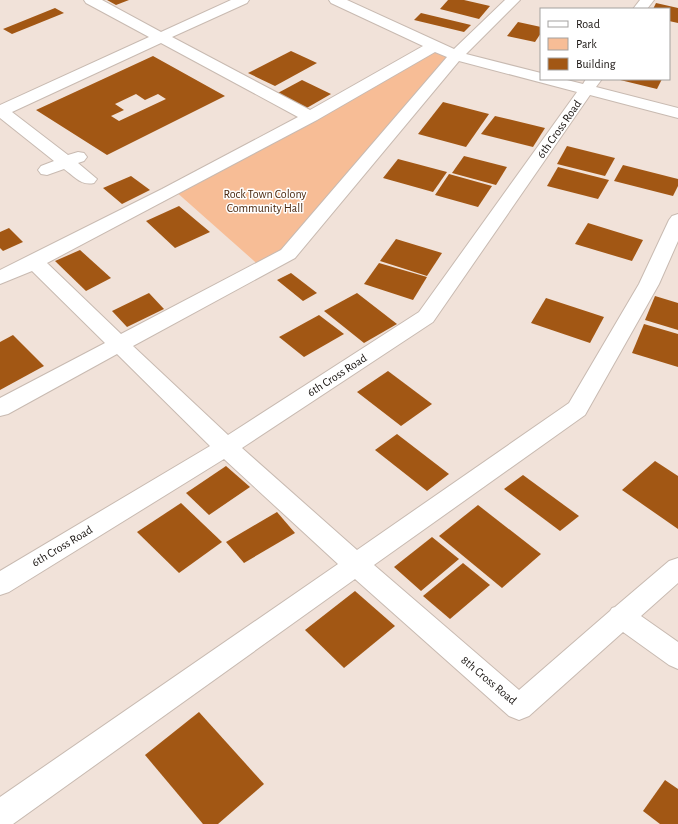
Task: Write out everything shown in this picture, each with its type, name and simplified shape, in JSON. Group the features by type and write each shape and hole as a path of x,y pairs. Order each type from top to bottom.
{"street":[{"path":"91,0 311,117"},
{"path":"88,179 72,159 35,138 0,111 242,0"},
{"path":"336,0 456,56 540,78"},
{"path":"0,408 288,254 456,56 513,0"},
{"path":"0,278 174,190 311,117 434,46"},
{"path":"554,80 590,84 678,113"},
{"name":"6th Cross Road","path":"0,584 226,447 426,317 590,84"},
{"path":"18,145 35,138"},
{"path":"47,170 72,159"},
{"path":"0,816 355,564 577,409 649,284 678,220"},
{"path":"34,262 121,344 226,447 355,564"},
{"name":"8th Cross Road","path":"355,564 518,707 678,568"},
{"path":"621,616 678,657"}],"green space":[{"name":"Rock Town Colony Community Hall","path":"434,46 456,56 288,254 262,268 174,190"}],"building":[{"path":"107,0 129,0 116,5"},
{"path":"448,0 464,0 490,6 479,19 440,9"},
{"path":"656,3 678,8 678,23 670,21 670,8 654,8"},
{"path":"55,8 64,13 12,34 3,29"},
{"path":"421,13 471,25 464,32 414,20"},
{"path":"518,22 540,27 540,34 535,42 507,36"},
{"path":"291,51 317,63 275,86 248,73"},
{"path":"153,56 225,96 107,155 36,110","holes":["136,94 145,100 158,94 166,99 119,121 111,116 124,110 115,104"]},
{"path":"302,80 331,94 305,109 276,94"},
{"path":"620,80 662,80 657,89"},
{"path":"443,102 489,114 466,147 418,134"},
{"path":"495,116 545,128 533,147 481,134"},
{"path":"567,146 615,158 605,176 557,164"},
{"path":"464,156 507,167 496,185 452,173"},
{"path":"398,159 447,172 433,192 383,178"},
{"path":"623,165 678,179 678,186 673,196 614,181"},
{"path":"558,167 609,180 598,199 547,186"},
{"path":"449,174 492,186 478,207 435,195"},
{"path":"131,176 150,190 122,204 103,188"},
{"path":"179,206 210,232 175,248 146,221"},
{"path":"588,223 643,240 632,261 575,244"},
{"path":"9,228 23,242 3,251 0,248 0,232"},
{"path":"396,239 442,253 427,276 380,261"},
{"path":"80,250 111,278 86,291 55,261"},
{"path":"379,263 427,277 413,300 364,284"},
{"path":"291,273 317,293 303,301 277,280"},
{"path":"149,293 164,309 127,327 112,311"},
{"path":"357,293 397,324 364,343 324,311"},
{"path":"655,296 678,303 678,330 645,320"},
{"path":"546,298 604,317 590,343 531,323"},
{"path":"319,315 344,334 304,357 279,337"},
{"path":"644,324 678,334 678,367 632,353"},
{"path":"13,335 44,366 0,390 0,342"},
{"path":"388,371 432,404 401,426 357,392"},
{"path":"397,434 449,474 427,491 375,450"},
{"path":"655,461 678,476 678,529 622,490"},
{"path":"226,466 250,487 209,515 186,493"},
{"path":"523,475 579,516 560,531 504,489"},
{"path":"181,503 222,542 179,573 137,532"},
{"path":"478,505 541,554 502,588 439,536"},
{"path":"277,512 295,533 244,563 226,542"},
{"path":"432,537 459,559 421,591 394,567"},
{"path":"463,563 490,585 450,619 423,596"},
{"path":"355,591 395,626 344,668 305,630"},
{"path":"199,712 264,784 218,824 203,824 145,755"},
{"path":"665,780 678,789 678,824 660,824 643,811"}]}
